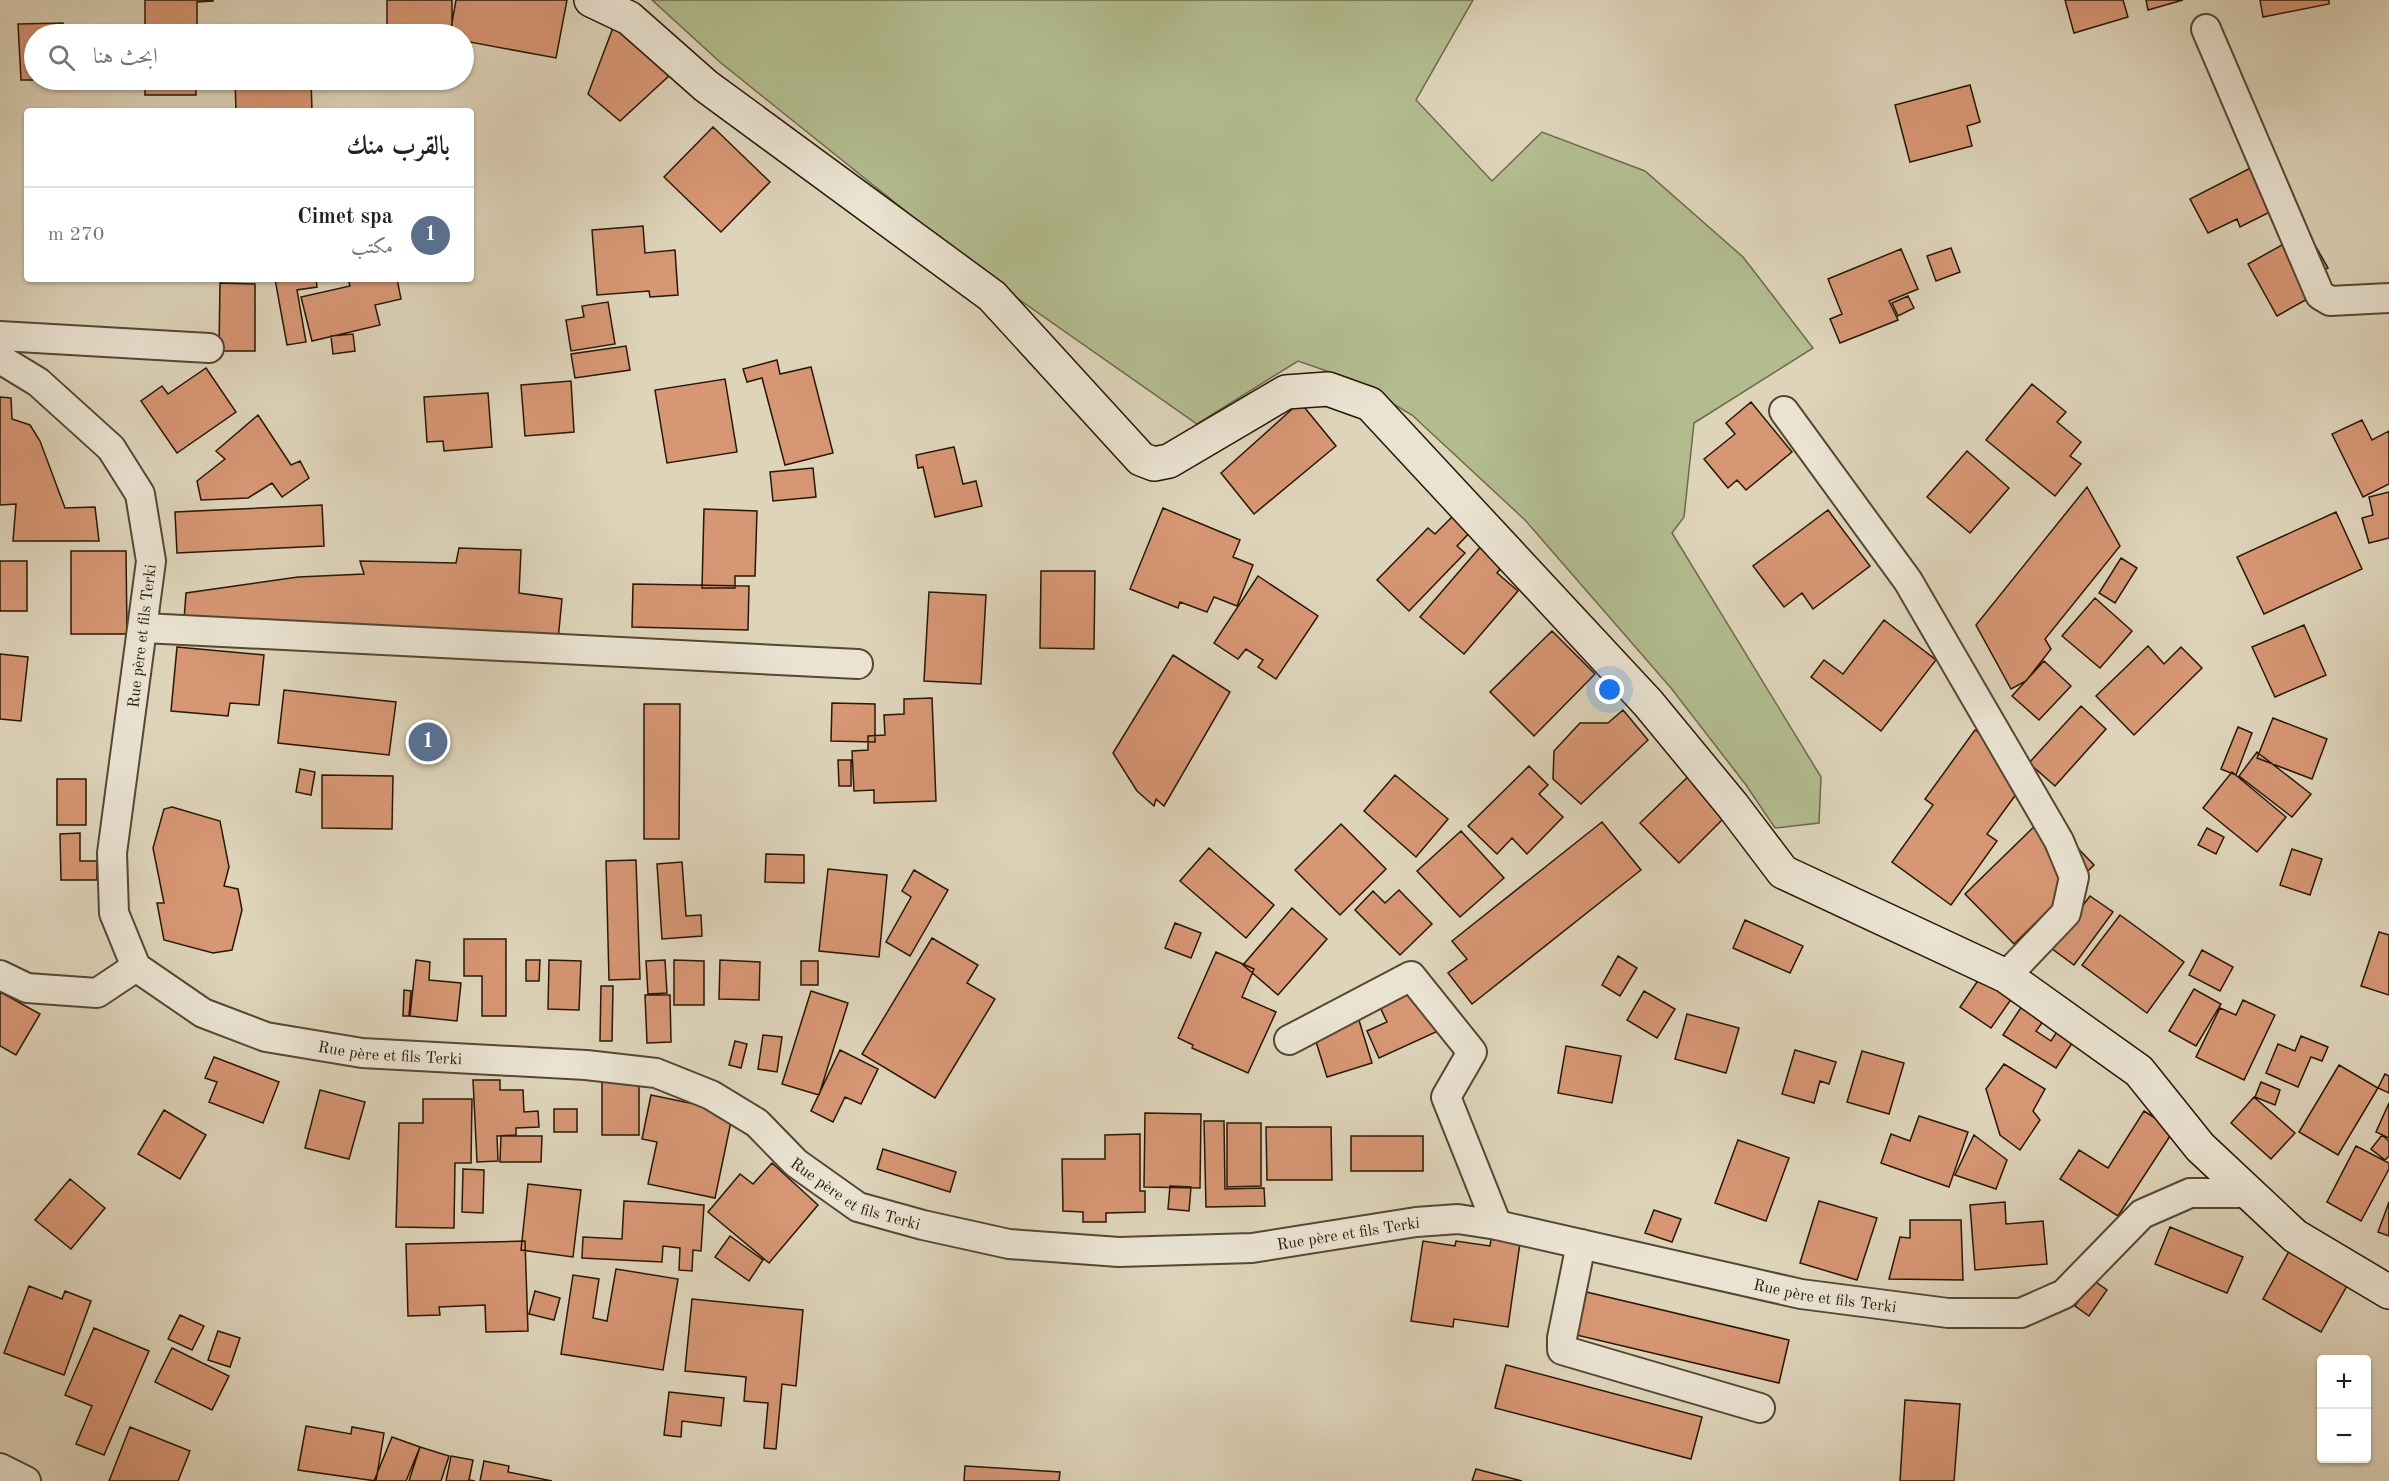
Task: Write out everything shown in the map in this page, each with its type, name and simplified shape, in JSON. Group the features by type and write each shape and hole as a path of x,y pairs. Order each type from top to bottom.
{"street":[{"path":"591,0 629,18 706,86 992,296 1141,459 1154,464 1169,461 1286,393 1328,388 1370,404 1648,704 1733,806 1783,872 2006,976 2139,1071 2200,1147 2295,1236 2389,1292"},
{"path":"2206,29 2320,295 2330,301 2389,298"},
{"path":"0,336 209,348"},
{"name":"Rue père et fils Terki","path":"0,359 38,382 111,448 140,494 151,561 144,628 112,853 114,913 136,967 203,1013 266,1037 362,1053 586,1065 656,1073 711,1095 757,1123 796,1163 858,1207 923,1225 1009,1244 1119,1252 1252,1248 1416,1222 1458,1219 1497,1225 1801,1294 1948,1313 2021,1313 2064,1294 2142,1214 2190,1193 2249,1193"},
{"path":"1784,411 1908,581 2059,841 2074,877 2066,912 2006,976"},
{"path":"144,628 858,664"},
{"path":"0,975 27,988 97,993 136,967"},
{"path":"1289,1040 1411,976 1472,1053 1446,1097 1497,1225"},
{"path":"1581,1244 1562,1350 1760,1408"},
{"path":"0,1468 26,1481"}],"green space":[{"path":"652,0 1473,0 1416,100 1492,181 1542,132 1645,171 1743,257 1813,348 1694,423 1684,517 1672,533 1821,777 1819,823 1775,828 1746,785 1671,688 1525,520 1412,415 1353,380 1298,361 1197,424 994,282 721,63"}],"building":[{"path":"145,0 213,0 197,2 197,24 145,24"},
{"path":"387,0 452,0 452,24 387,24"},
{"path":"456,0 567,0 556,58 474,43 474,24 452,24"},
{"path":"2065,0 2123,0 2128,17 2074,33"},
{"path":"2146,0 2183,0 2148,10"},
{"path":"2260,0 2329,0 2329,4 2263,17"},
{"path":"63,23 24,24 24,80 21,80 18,24"},
{"path":"614,25 670,75 620,121 588,94"},
{"path":"1970,85 1980,122 1967,126 1972,146 1910,162 1895,105"},
{"path":"145,90 196,90 196,95 145,95"},
{"path":"235,90 311,90 312,108 236,108"},
{"path":"713,127 770,182 721,232 664,177"},
{"path":"2266,160 2288,203 2240,227 2237,219 2208,233 2190,199"},
{"path":"643,226 645,253 675,250 678,295 650,297 649,291 597,295 592,230"},
{"path":"2307,231 2328,268 2302,282 2311,297 2277,316 2248,264"},
{"path":"1951,248 1960,272 1936,281 1927,256"},
{"path":"1901,249 1918,289 1889,301 1898,320 1840,343 1830,319 1842,314 1828,279"},
{"path":"276,282 316,282 317,287 297,290 306,342 287,345"},
{"path":"349,282 398,282 401,299 375,305 380,325 312,341 301,297 350,286"},
{"path":"220,283 255,284 255,351 219,351"},
{"path":"1908,296 1914,308 1898,316 1892,303"},
{"path":"608,302 615,344 571,351 566,320 584,317 582,306"},
{"path":"353,334 355,351 333,354 331,336"},
{"path":"626,346 630,370 575,378 571,354"},
{"path":"777,360 780,374 811,367 833,453 785,465 762,378 747,382 743,369"},
{"path":"206,368 236,412 177,453 141,401 162,386 168,394"},
{"path":"725,379 737,452 667,463 655,390"},
{"path":"571,381 574,432 525,436 521,385"},
{"path":"2032,384 2066,412 2057,422 2081,442 2070,456 2081,464 2055,496 1986,440"},
{"path":"488,393 492,447 444,451 443,441 427,442 424,397"},
{"path":"0,397 11,398 12,419 30,425 40,441 65,508 95,507 99,541 13,541 16,504 0,505"},
{"path":"1300,402 1336,446 1254,514 1221,473"},
{"path":"1751,402 1792,452 1746,490 1737,480 1728,488 1704,459 1735,434 1726,423"},
{"path":"258,415 291,465 300,461 309,478 282,497 272,483 248,498 201,500 197,481 225,459 216,451"},
{"path":"2362,420 2372,440 2389,431 2389,484 2363,497 2332,434"},
{"path":"954,447 963,484 976,481 982,506 935,517 923,467 918,468 916,455"},
{"path":"1967,451 2009,488 1970,533 1927,497"},
{"path":"813,468 816,497 773,501 770,472"},
{"path":"2087,487 2120,546 2045,639 2051,649 2026,681 2011,689 1976,625"},
{"path":"2389,492 2389,538 2369,543 2362,518 2373,515 2369,497"},
{"path":"322,505 324,546 177,553 175,512"},
{"path":"1163,508 1240,540 1233,557 1253,565 1237,606 1214,597 1207,612 1180,602 1178,608 1130,589"},
{"path":"704,509 757,511 755,576 735,576 735,588 702,588"},
{"path":"1460,509 1477,525 1457,546 1465,553 1409,611 1377,580 1428,528 1435,534"},
{"path":"1828,510 1870,566 1813,609 1802,593 1784,607 1753,566"},
{"path":"2336,512 2362,569 2264,614 2237,557"},
{"path":"1488,538 1510,557 1497,573 1518,591 1464,654 1420,617"},
{"path":"459,548 521,550 519,593 562,599 558,640 184,620 186,593 298,577 364,574 360,561 456,563"},
{"path":"71,551 126,551 127,634 71,634"},
{"path":"2121,558 2137,568 2115,603 2099,593"},
{"path":"0,561 27,561 27,611 0,611"},
{"path":"1041,571 1095,571 1094,649 1040,648"},
{"path":"1258,576 1318,616 1276,679 1258,667 1263,660 1246,649 1238,659 1214,643"},
{"path":"633,584 749,586 748,630 632,627"},
{"path":"929,592 986,595 981,684 924,681"},
{"path":"2095,598 2132,631 2100,668 2062,636"},
{"path":"1884,620 1936,660 1881,731 1811,677 1824,660 1843,674"},
{"path":"2304,625 2326,675 2275,697 2252,647"},
{"path":"1552,631 1595,674 1534,736 1490,692"},
{"path":"2148,646 2164,664 2181,647 2202,668 2134,735 2096,696"},
{"path":"177,647 264,655 259,705 230,703 228,716 171,711"},
{"path":"0,654 28,657 21,721 0,719"},
{"path":"1173,655 1230,692 1164,806 1156,799 1154,806 1137,791 1113,753"},
{"path":"2044,661 2071,686 2039,720 2012,696"},
{"path":"284,690 396,702 389,755 278,743"},
{"path":"932,698 936,801 874,803 874,790 854,791 852,751 868,750 868,736 885,735 884,715 904,714 904,699"},
{"path":"832,703 875,704 875,742 831,741"},
{"path":"644,704 680,704 679,839 644,839"},
{"path":"2081,706 2106,729 2055,786 2029,763"},
{"path":"1623,710 1648,740 1581,804 1553,779 1554,751 1580,723 1608,723"},
{"path":"2273,718 2327,739 2312,779 2257,758"},
{"path":"2238,727 2252,733 2236,775 2221,769"},
{"path":"1975,730 2033,771 1987,834 1997,841 1951,905 1892,862 1933,805 1925,799"},
{"path":"2257,752 2311,794 2292,817 2239,776"},
{"path":"838,760 851,760 851,786 839,786"},
{"path":"1529,766 1548,785 1539,794 1563,817 1527,854 1512,838 1497,854 1468,826"},
{"path":"300,769 315,772 311,795 296,792"},
{"path":"1695,770 1733,809 1679,863 1640,823"},
{"path":"2232,772 2286,817 2257,852 2203,808"},
{"path":"322,775 393,776 392,829 322,828"},
{"path":"1395,775 1448,819 1416,857 1364,811"},
{"path":"57,779 86,779 86,825 57,825"},
{"path":"172,807 220,821 229,867 224,886 238,889 242,910 232,950 213,953 164,940 157,903 164,903 153,848 164,809"},
{"path":"2046,815 2094,865 2014,944 1965,894"},
{"path":"1602,822 1641,870 1472,1004 1448,973 1467,959 1452,941"},
{"path":"1341,824 1386,869 1340,915 1295,870"},
{"path":"2207,828 2224,837 2216,854 2198,845"},
{"path":"1461,831 1504,878 1460,917 1417,871"},
{"path":"80,833 80,861 97,861 97,880 61,880 60,834"},
{"path":"1209,848 1274,905 1246,938 1180,881"},
{"path":"2292,849 2322,859 2310,895 2280,885"},
{"path":"766,854 804,855 804,883 765,882"},
{"path":"636,860 640,979 609,980 606,861"},
{"path":"682,862 686,916 701,915 702,936 662,939 657,864"},
{"path":"828,869 887,875 879,957 819,951"},
{"path":"914,870 948,890 910,956 886,942 911,897 902,891"},
{"path":"1399,890 1432,924 1400,955 1355,910 1373,891 1385,903"},
{"path":"2090,896 2113,912 2074,965 2051,948"},
{"path":"1292,908 1327,939 1278,995 1243,965"},
{"path":"2120,915 2184,962 2147,1013 2082,965"},
{"path":"1745,920 1803,946 1790,973 1733,948"},
{"path":"1175,923 1201,933 1191,958 1165,948"},
{"path":"2379,932 2389,935 2389,995 2361,986"},
{"path":"932,938 978,965 967,983 995,999 935,1098 862,1054"},
{"path":"464,939 506,939 506,1016 482,1016 482,976 464,976"},
{"path":"2202,950 2233,967 2220,991 2189,975"},
{"path":"1216,952 1254,969 1242,997 1276,1012 1248,1073 1192,1048 1193,1045 1178,1038"},
{"path":"1618,956 1637,968 1620,996 1602,985"},
{"path":"416,960 430,962 429,980 461,983 457,1021 410,1016"},
{"path":"526,960 540,960 539,981 526,981"},
{"path":"549,960 581,961 579,1010 548,1009"},
{"path":"665,960 667,993 648,994 646,961"},
{"path":"674,960 704,961 704,1005 674,1005"},
{"path":"720,960 760,962 759,1000 719,999"},
{"path":"801,961 818,961 818,985 801,985"},
{"path":"1981,976 2012,998 1991,1028 1960,1007"},
{"path":"1427,983 1447,1027 1379,1058 1367,1031 1387,1022 1379,1005"},
{"path":"601,986 613,986 612,1041 600,1041"},
{"path":"2194,989 2221,1004 2196,1046 2169,1031"},
{"path":"404,990 411,991 409,1016 403,1016"},
{"path":"811,991 848,1003 819,1095 782,1084"},
{"path":"1644,991 1675,1009 1657,1038 1627,1020"},
{"path":"0,992 40,1014 16,1055 0,1046"},
{"path":"645,995 670,995 671,1042 647,1043"},
{"path":"2243,1000 2275,1015 2244,1080 2196,1057 2220,1008 2236,1015"},
{"path":"2022,1006 2044,1020 2036,1031 2051,1041 2062,1024 2078,1034 2056,1068 2003,1035"},
{"path":"1687,1014 1739,1028 1726,1073 1675,1059"},
{"path":"1358,1017 1372,1063 1327,1077 1313,1032"},
{"path":"763,1035 782,1037 777,1072 758,1069"},
{"path":"2301,1036 2328,1047 2322,1061 2311,1057 2298,1087 2266,1073 2278,1044 2295,1051"},
{"path":"735,1041 747,1044 741,1068 729,1065"},
{"path":"1566,1046 1621,1056 1612,1103 1558,1093"},
{"path":"840,1050 878,1069 861,1104 845,1097 833,1122 811,1111"},
{"path":"1795,1050 1836,1062 1829,1084 1820,1081 1814,1103 1782,1094"},
{"path":"1862,1051 1904,1063 1889,1114 1847,1102"},
{"path":"214,1057 279,1082 263,1123 209,1102 217,1082 205,1078"},
{"path":"2004,1064 2045,1089 2033,1111 2040,1120 2020,1150 2000,1135 1986,1089"},
{"path":"2339,1065 2378,1088 2338,1155 2299,1132"},
{"path":"2385,1074 2389,1076 2389,1093 2378,1088"},
{"path":"473,1080 500,1080 500,1090 523,1090 524,1112 538,1111 539,1127 516,1128 516,1135 497,1136 498,1161 477,1162"},
{"path":"602,1082 639,1083 639,1135 602,1135"},
{"path":"2261,1082 2280,1090 2275,1105 2255,1097"},
{"path":"320,1090 365,1102 349,1159 305,1148"},
{"path":"651,1095 733,1112 715,1198 648,1184 657,1142 642,1139"},
{"path":"2254,1097 2295,1133 2271,1159 2231,1123"},
{"path":"423,1099 472,1099 471,1163 455,1163 454,1228 396,1227 399,1123 423,1123"},
{"path":"2389,1103 2389,1138 2376,1132"},
{"path":"554,1109 577,1109 577,1132 554,1132"},
{"path":"164,1110 206,1135 180,1179 138,1154"},
{"path":"2144,1111 2174,1130 2118,1216 2060,1179 2079,1150 2108,1168"},
{"path":"1145,1113 1201,1114 1200,1188 1144,1187"},
{"path":"1919,1116 1968,1132 1949,1187 1881,1163 1891,1134 1910,1141"},
{"path":"1204,1121 1224,1121 1225,1189 1264,1188 1265,1206 1206,1207"},
{"path":"1227,1123 1261,1123 1261,1186 1227,1187"},
{"path":"1266,1127 1331,1127 1332,1180 1267,1180"},
{"path":"1140,1134 1140,1191 1145,1191 1145,1212 1106,1213 1106,1222 1083,1222 1083,1212 1063,1211 1062,1159 1105,1159 1105,1135"},
{"path":"1974,1135 2007,1160 1996,1189 1955,1175"},
{"path":"2382,1135 2389,1141 2389,1156 2385,1160 2371,1149"},
{"path":"501,1136 542,1136 541,1162 500,1162"},
{"path":"1351,1136 1423,1136 1423,1171 1351,1171"},
{"path":"1738,1140 1789,1158 1766,1221 1715,1203"},
{"path":"2356,1146 2389,1163 2389,1169 2361,1221 2327,1202"},
{"path":"883,1149 956,1172 950,1192 877,1169"},
{"path":"772,1163 818,1205 769,1263 708,1212 740,1174 753,1184"},
{"path":"463,1169 484,1170 483,1213 462,1212"},
{"path":"70,1179 105,1208 71,1249 35,1220"},
{"path":"528,1184 581,1190 573,1257 521,1250"},
{"path":"1170,1186 1191,1187 1189,1211 1168,1209"},
{"path":"624,1201 704,1205 701,1251 693,1250 692,1271 679,1270 680,1248 663,1246 662,1262 582,1258 583,1237 622,1239"},
{"path":"1819,1201 1877,1218 1857,1280 1800,1263"},
{"path":"2005,1202 2006,1224 2043,1221 2047,1264 1975,1270 1970,1205"},
{"path":"2389,1202 2389,1236 2378,1232"},
{"path":"1654,1210 1681,1219 1672,1242 1645,1233"},
{"path":"1910,1220 1961,1220 1963,1280 1889,1279 1900,1237 1910,1238"},
{"path":"2170,1227 2243,1257 2227,1293 2155,1264"},
{"path":"730,1236 763,1260 749,1281 715,1257"},
{"path":"1491,1239 1520,1243 1508,1327 1454,1319 1453,1327 1411,1321 1423,1241 1455,1246 1456,1241 1490,1246"},
{"path":"525,1241 528,1331 486,1332 485,1305 439,1307 440,1315 408,1316 406,1244"},
{"path":"2293,1244 2352,1277 2321,1332 2263,1299"},
{"path":"616,1269 678,1279 663,1370 561,1354 573,1275 599,1279 593,1318 607,1321"},
{"path":"2093,1280 2107,1290 2089,1316 2075,1306"},
{"path":"29,1286 62,1299 65,1291 91,1301 64,1375 4,1353"},
{"path":"1578,1290 1789,1340 1779,1383 1568,1333"},
{"path":"535,1291 560,1298 554,1320 529,1314"},
{"path":"692,1299 803,1310 796,1386 782,1384 776,1449 764,1448 768,1403 744,1401 746,1377 685,1371"},
{"path":"180,1315 204,1326 192,1350 168,1339"},
{"path":"94,1328 149,1351 104,1455 76,1444 92,1406 65,1395"},
{"path":"218,1331 240,1338 230,1367 208,1360"},
{"path":"172,1348 229,1376 212,1410 155,1382"},
{"path":"1506,1365 1702,1417 1691,1459 1495,1408"},
{"path":"669,1392 724,1398 721,1426 682,1421 681,1437 664,1435"},
{"path":"1905,1400 1960,1404 1954,1481 1900,1481"},
{"path":"306,1426 351,1434 352,1427 384,1433 376,1481 298,1470"},
{"path":"130,1427 190,1451 178,1481 109,1481"},
{"path":"392,1437 420,1447 406,1481 374,1481"},
{"path":"420,1447 449,1456 441,1481 409,1481"},
{"path":"451,1456 473,1460 469,1480 475,1481 446,1481"},
{"path":"484,1461 509,1466 508,1472 552,1481 480,1481"},
{"path":"965,1466 1060,1472 1059,1481 964,1481"},
{"path":"1476,1469 1522,1481 1472,1481"}],"place":[{"name":"Cimet spa","path":"428,742"}]}
